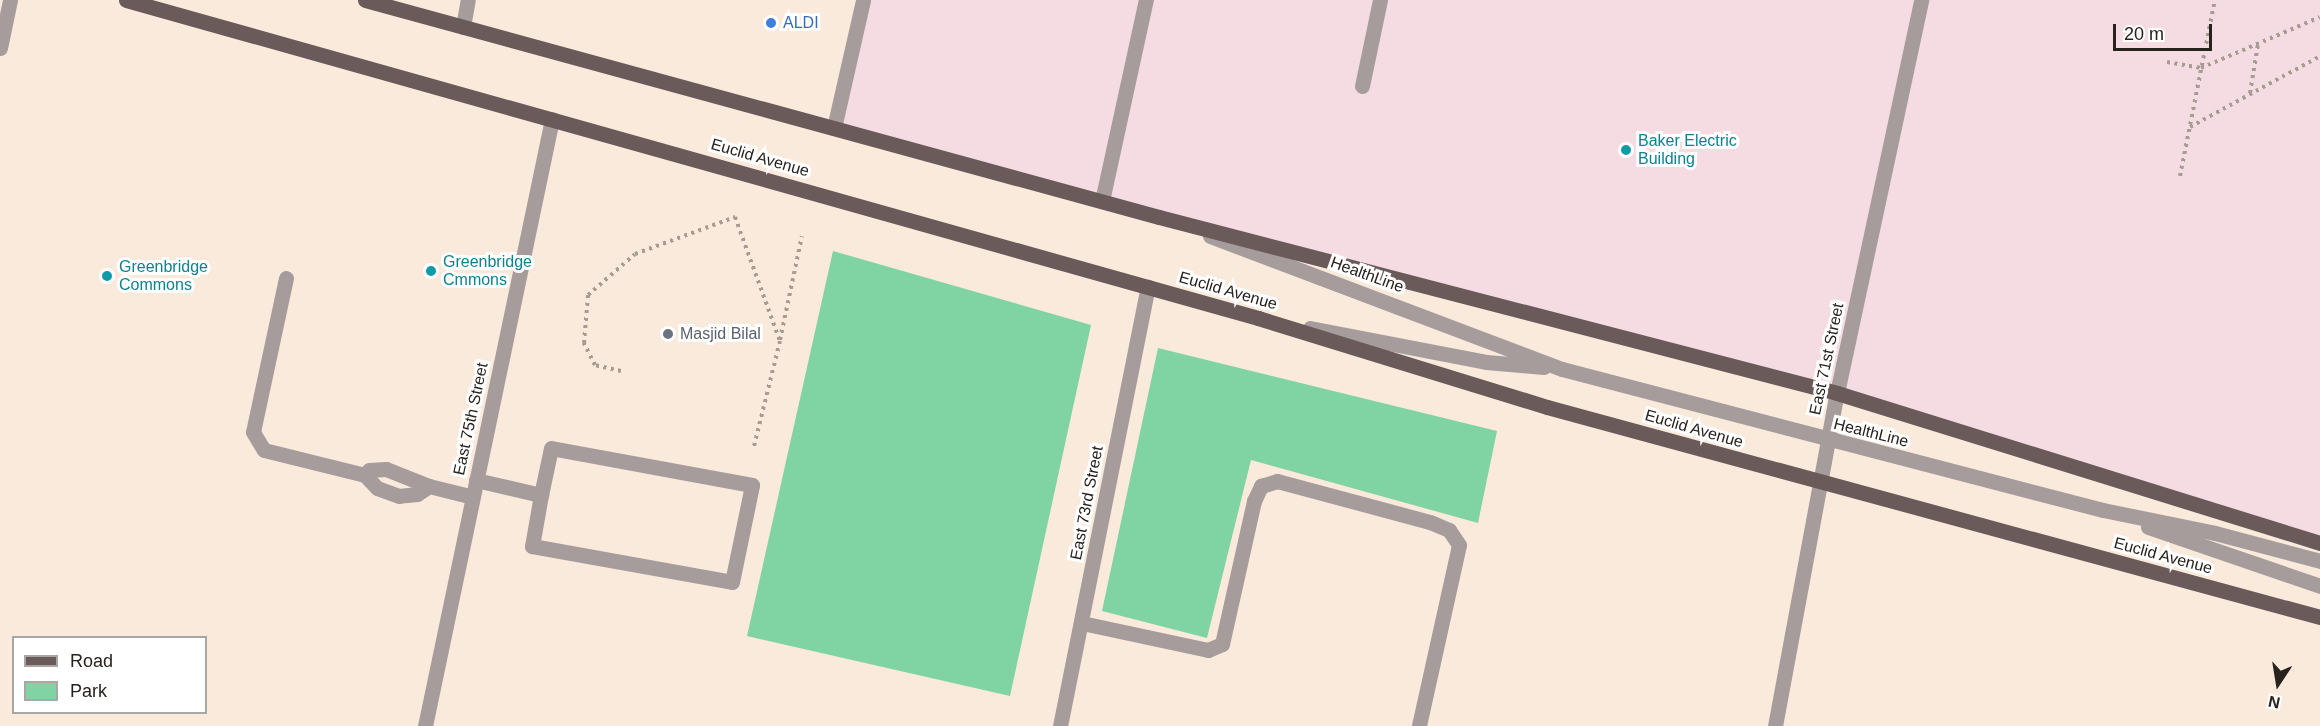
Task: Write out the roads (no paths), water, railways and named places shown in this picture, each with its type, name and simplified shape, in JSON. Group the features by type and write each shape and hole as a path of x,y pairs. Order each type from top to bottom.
{"main road":[{"name":"Euclid Avenue","path":"126,0 1258,318 1547,407 2320,617"},
{"path":"365,0 1159,217 1837,393 2320,543"}],"street":[{"path":"0,48 10,0"},
{"path":"463,27 468,0"},
{"path":"834,128 863,0"},
{"path":"1102,201 1146,0"},
{"path":"1362,86 1380,0"},
{"name":"East 71st Street","path":"1775,726 1837,393 1921,0"},
{"name":"East 75th Street","path":"425,726 552,119"},
{"name":"HealthLine","path":"1159,217 1562,369 2103,510 2215,533 2320,561"},
{"path":"286,278 253,432 264,450 365,475 377,488 399,496 417,494 429,486"},
{"name":"East 73rd Street","path":"1060,726 1148,287"},
{"name":"HealthLine","path":"1258,318 1486,362 1562,369"},
{"path":"551,448 752,485 732,582 532,546 541,495 551,448"},
{"path":"365,475 369,470 387,469 429,486 473,497"},
{"path":"476,480 541,495"},
{"path":"1082,623 1208,650 1222,644 1254,501 1261,486 1276,481 1430,522 1449,530 1459,545 1419,726"},
{"name":"HealthLine","path":"2103,510 2320,586"}],"place":[{"name":"ALDI","path":"771,23"},
{"name":"Baker Electric Building","path":"1626,150"},
{"name":"Greenbridge Cmmons","path":"431,271"},
{"name":"Greenbridge Commons","path":"107,276"},
{"name":"Masjid Bilal","path":"668,334"}]}
